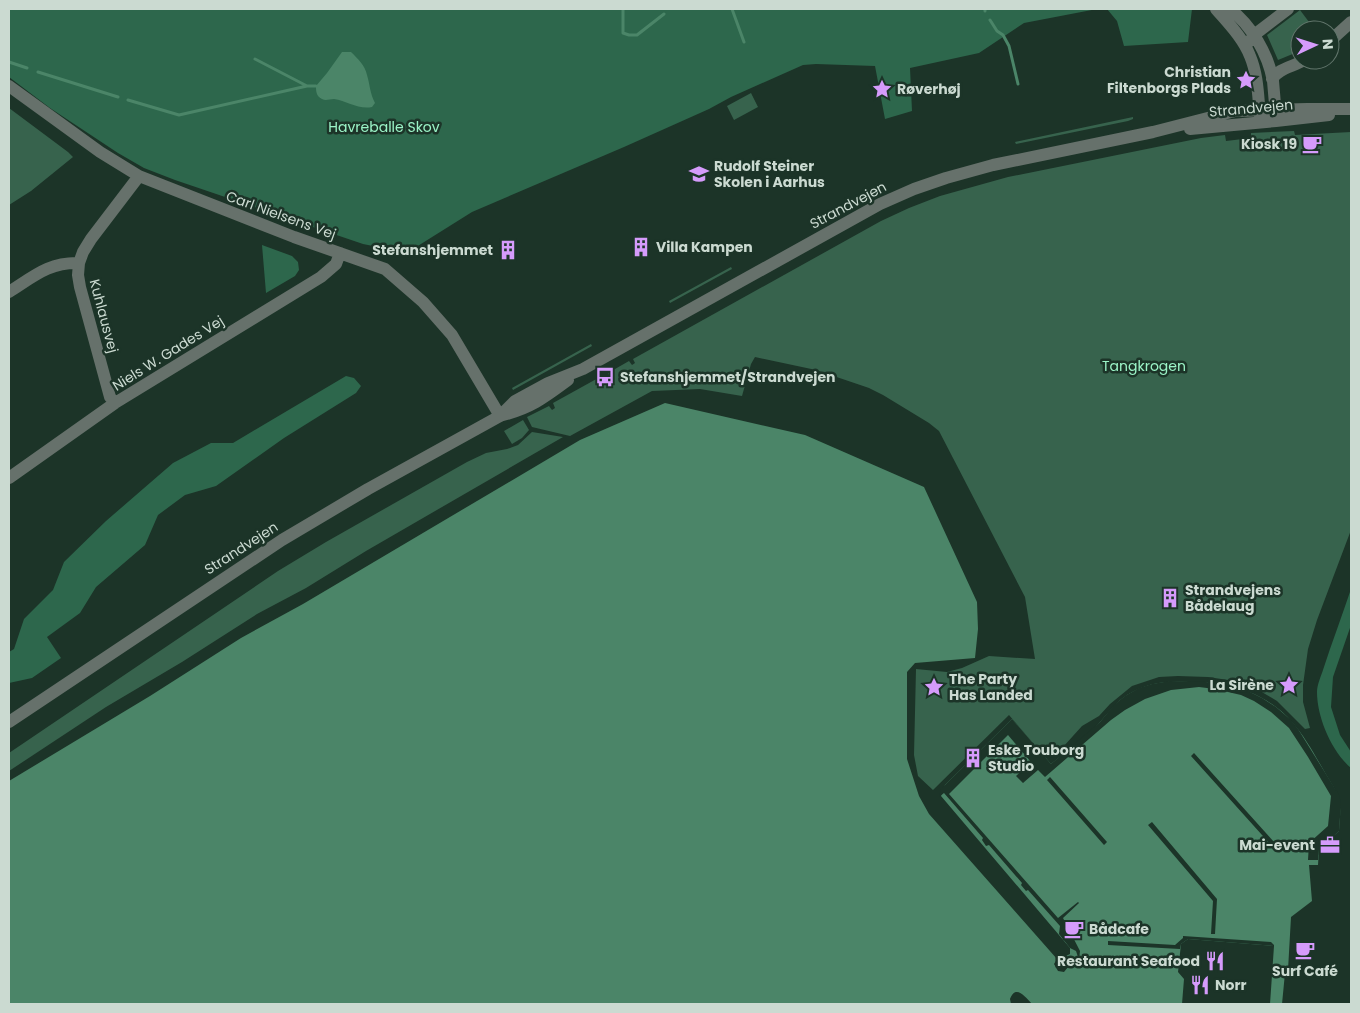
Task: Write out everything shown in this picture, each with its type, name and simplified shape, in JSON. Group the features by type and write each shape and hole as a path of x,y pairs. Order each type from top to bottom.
{"street":[{"path":"1216,9 1232,28 1249,54 1256,77 1261,123"},
{"path":"1230,9 1254,34 1265,56 1272,79 1276,116"},
{"path":"1249,54 1250,41 1254,34 1288,9"},
{"path":"1340,32 1351,22"},
{"path":"1272,79 1277,72 1290,66"},
{"name":"Carl Nielsens Vej","path":"9,86 100,152 139,176 254,222 385,269 423,302 452,335 500,416"},
{"name":"Strandvejen","path":"9,722 282,540 500,416 516,401 548,383 583,369 880,204 946,178 984,167 1153,132 1235,111 1260,110 1276,116"},
{"name":"Strandvejen","path":"1153,132 1261,123 1276,116 1351,110"},
{"path":"9,292 46,269 65,263 79,263 91,239 139,176"},
{"name":"Niels W. Gades Vej","path":"9,478 115,404 321,277 336,264 340,253"},
{"name":"Kuhlausvej","path":"79,263 80,287 110,397 115,404"}],"green space":[{"name":"Havreballe Skov","path":"9,9 1097,9 1024,23 979,53 910,68 912,111 885,119 875,66 803,65 624,147 472,212 405,254 363,244 175,180 144,168 118,153 50,108 9,77"},
{"path":"1107,9 1192,9 1188,42 1124,46 1117,21"},
{"path":"1300,10 1308,20 1290,20 1290,55 1278,60 1267,35"},
{"path":"751,93 758,107 734,120 727,106"},
{"path":"9,108 73,157 31,191 9,205"},
{"path":"1133,117 1133,119 1128,121 1016,144 1015,142"},
{"name":"Tangkrogen","path":"1294,131 1295,135 1351,132 1351,530 1308,649 1303,685 1303,702 1310,728 1305,729 1277,701 1255,688 1228,680 1208,677 1159,677 1132,686 1099,716 1082,726 1054,757 1038,749 1009,715 933,790 918,776 914,755 916,669 947,672 962,668 989,656 1035,659 1025,597 939,431 929,423 869,388 816,370 755,357 751,364 742,396 700,389 652,391 570,436 532,427 527,417 549,406 552,410 555,408 553,403 600,377 603,381 610,377 608,373 629,361 632,365 635,363 633,359 881,221 940,196 1008,177 1201,138 1225,135 1226,141 1251,138 1251,133"},
{"path":"262,245 292,256 298,262 299,270 295,276 266,293"},
{"path":"731,267 732,269 670,303 669,301"},
{"path":"591,344 592,346 513,390 512,388"},
{"path":"346,376 354,378 361,386 356,393 284,438 216,486 185,495 158,515 145,545 96,587 80,613 47,637 61,658 32,678 9,683 9,652 14,649 24,619 53,590 64,562 106,521 173,463 211,443 233,443"},
{"path":"523,420 529,430 522,438 512,444 504,431"},
{"path":"532,432 563,437 366,551 306,588 257,614 182,662 106,707 9,771 9,753 278,571 467,462 486,453 518,445"},
{"path":"1351,589 1351,625 1333,677 1331,707 1340,735 1351,752 1351,768 1338,753 1327,734 1320,713 1317,692 1319,681"}],"shaded area":[{"path":"342,52 351,52 365,68 375,103 372,107 367,108 334,99 323,100 317,95 316,86"},
{"path":"665,403 805,435 924,487 977,602 978,629 975,658 915,663 907,672 907,759 919,796 929,814 1057,959 1054,964 1058,971 1064,972 1068,967 1068,962 1065,959 1070,954 1070,948 941,796 945,785 1012,719 1051,764 1089,733 1123,698 1134,691 1157,683 1219,683 1252,693 1278,708 1292,722 1314,753 1333,786 1340,803 1339,831 1319,849 1318,865 1309,865 1312,901 1291,917 1288,970 1285,973 1282,1004 1270,1004 1274,946 1188,939 1181,944 1178,972 1184,979 1182,1004 1032,1004 1024,995 1015,992 1010,999 1011,1004 9,1004 9,781 150,696 241,638 303,604 580,440"}],"pier":[{"path":"1170,681 1222,684 1248,691 1276,707 1291,720 1339,795 1341,803 1339,831 1319,849 1318,860 1308,860 1309,843 1328,826 1331,796 1289,728 1271,712 1241,695 1199,687 1171,690 1145,699 1111,720 1045,777 1038,770 1023,783 1016,776 1031,762 1008,735 949,794 1058,918 1079,903 1063,918 1080,951 1079,960 1076,951 1070,948 1059,934 1060,926 1028,890 1026,891 1021,885 1022,883 989,845 986,846 982,840 983,838 944,793 939,797 941,789 1012,719 1051,764 1100,722 1114,705 1125,696 1139,688"},
{"path":"1194,753 1274,842 1305,844 1305,849 1271,845 1191,756"},
{"path":"1050,777 1107,842 1104,845 1047,780"},
{"path":"1152,822 1217,899 1215,934 1211,934 1213,901 1148,825"},
{"path":"1183,936 1271,942 1274,946 1188,939 1181,944 1180,949 1108,945 1108,941 1175,945"}],"waterway":[{"path":"623,9 623,33 629,35 637,35 664,14"},
{"path":"732,9 744,42"},
{"path":"990,20 997,31 1003,35 1009,46 1018,84"},
{"path":"255,59 307,86"},
{"path":"9,62 27,68"},
{"path":"38,72 118,97"},
{"path":"128,100 179,115 307,86 316,86"}],"place":[{"name":"Christian Filtenborgs Plads","path":"1246,80"},
{"name":"Røverhøj","path":"882,89"},
{"name":"Kiosk 19","path":"1312,144"},
{"name":"Rudolf Steiner Skolen i Aarhus","path":"699,174"},
{"name":"Villa Kampen","path":"641,247"},
{"name":"Stefanshjemmet","path":"508,250"},
{"name":"Stefanshjemmet/Strandvejen","path":"605,377"},
{"name":"Strandvejens Bådelaug","path":"1170,598"},
{"name":"La Sirène","path":"1289,685"},
{"name":"The Party Has Landed","path":"934,687"},
{"name":"Eske Touborg Studio","path":"973,758"},
{"name":"Mai-event","path":"1330,845"},
{"name":"Bådcafe","path":"1074,929"},
{"name":"Surf Café","path":"1305,950"},
{"name":"Restaurant Seafood","path":"1215,961"},
{"name":"Norr","path":"1200,985"}]}
